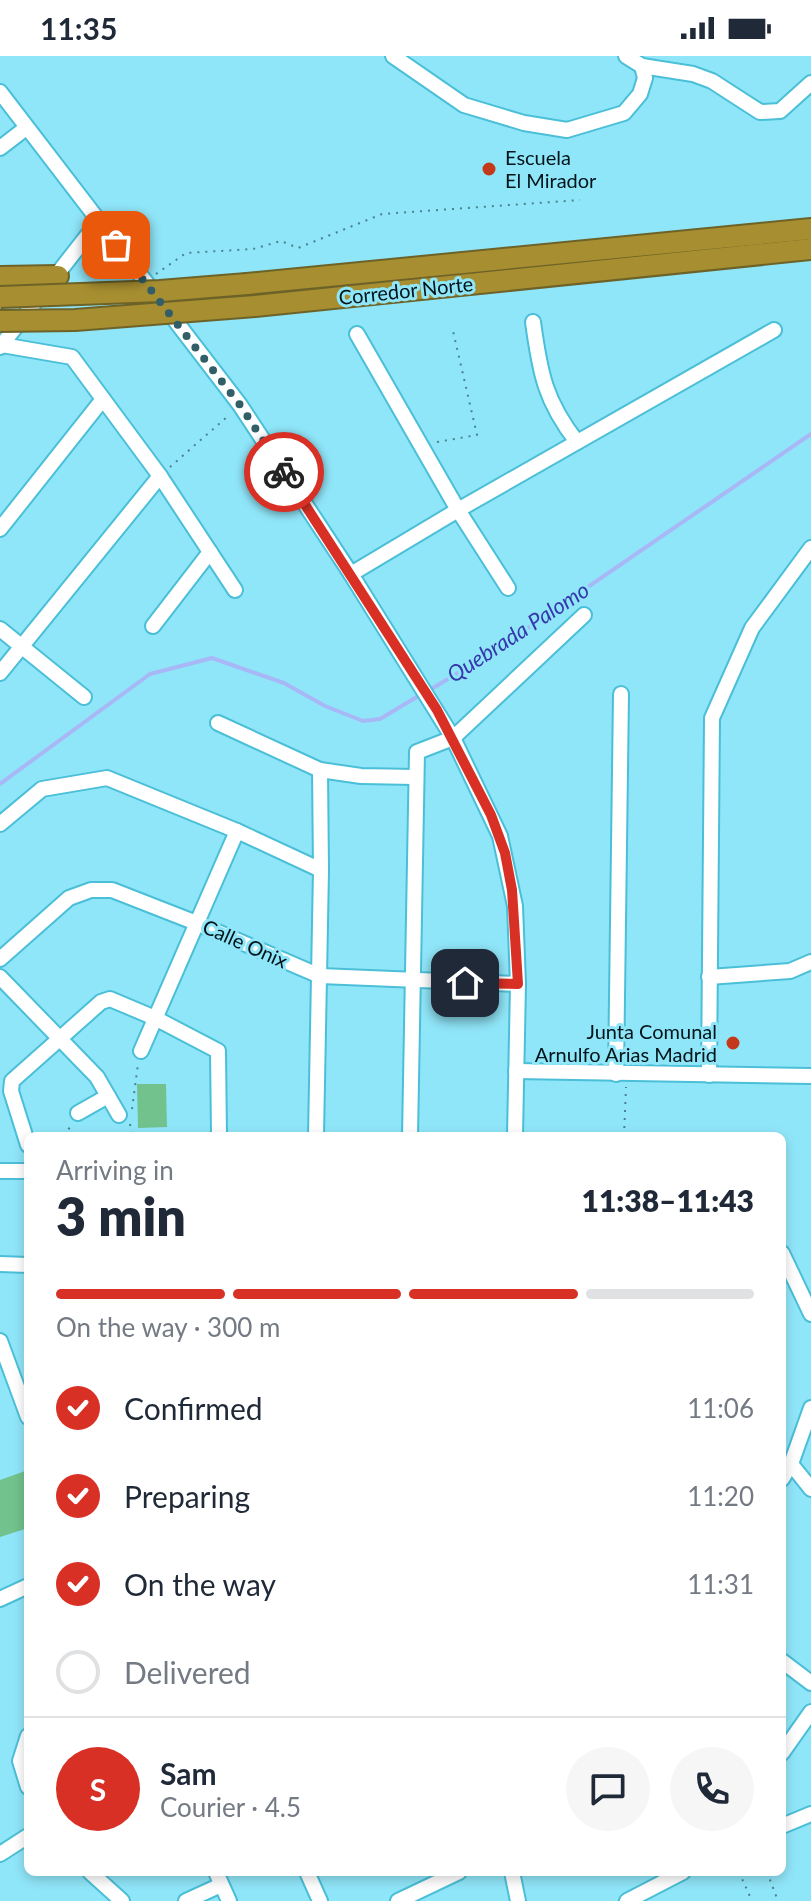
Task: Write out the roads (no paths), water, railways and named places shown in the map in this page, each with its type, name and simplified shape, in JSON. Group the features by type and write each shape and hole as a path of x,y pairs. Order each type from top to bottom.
{"highway":[{"name":"Corredor Norte","path":"0,297 160,291 247,284 811,229"},
{"name":"Corredor Norte","path":"0,321 75,320 255,306 811,249"},
{"path":"0,277 58,276"}],"street":[{"path":"393,56 464,105 524,123 567,130 624,113 640,94 645,78 642,66"},
{"path":"626,56 642,66 693,74 712,81 760,112 780,111 811,83"},
{"path":"0,92 240,405 351,574 453,738 491,815 505,853 515,906 518,984 515,1132"},
{"path":"0,148 26,128"},
{"path":"1,346 98,222"},
{"path":"533,322 539,367 547,394 577,442"},
{"path":"351,574 774,330"},
{"path":"357,334 458,510 508,588"},
{"path":"1,346 72,357 160,476 235,590"},
{"path":"0,529 103,399"},
{"path":"0,673 160,476"},
{"path":"709,1075 710,737 714,710 752,628 811,548"},
{"path":"153,626 210,552"},
{"path":"410,1132 417,752 453,738 584,615"},
{"path":"0,629 84,697"},
{"path":"621,694 621,1074"},
{"path":"218,723 320,770 361,776 415,777"},
{"path":"316,1132 320,770"},
{"path":"0,824 42,789 107,778 237,831 321,870"},
{"path":"141,1051 237,831"},
{"name":"Calle Onix","path":"0,959 69,898 91,890 112,890 320,976 518,984"},
{"path":"709,977 790,971 811,962"},
{"path":"0,977 97,1077 108,1096 125,1115"},
{"path":"24,1132 9,1085 105,1000 155,1018 218,1051 219,1132"},
{"path":"516,1071 811,1076"},
{"path":"78,1113 108,1096"},
{"path":"0,1171 24,1171"},
{"path":"786,1261 811,1314"},
{"path":"0,1264 24,1265"},
{"path":"2,1351 23,1388"},
{"path":"786,1472 811,1408"},
{"path":"791,1464 811,1489"},
{"path":"0,1599 24,1588"},
{"path":"786,1664 811,1683"},
{"path":"786,1747 811,1712"},
{"path":"24,1748 20,1761 24,1774"},
{"path":"786,1824 811,1814"},
{"path":"0,1854 24,1839"},
{"path":"94,1876 122,1901"},
{"path":"309,1876 320,1901"},
{"path":"398,1901 451,1876"},
{"path":"513,1876 518,1901"},
{"path":"627,1901 675,1876"},
{"path":"186,1901 219,1878 229,1901"}],"waterway":[{"name":"Quebrada Palomo","path":"428,691 493,652 811,434"},
{"name":"Quebrada Palomo","path":"0,784 150,674 212,658 284,683 325,706 363,721 380,719 420,695"}],"place":[{"name":"Escuela El Mirador","path":"489,169"},
{"name":"Junta Comunal Arnulfo Arias Madrid","path":"733,1043"}]}
